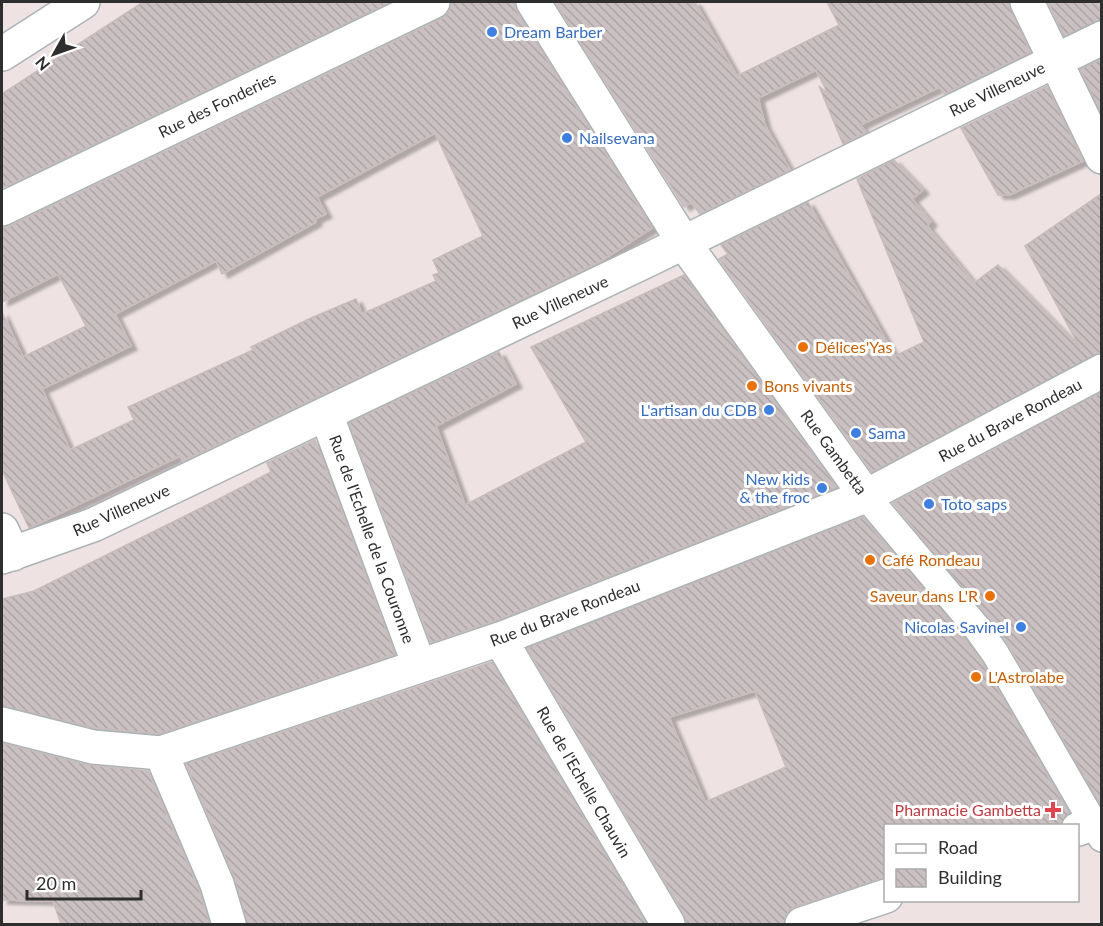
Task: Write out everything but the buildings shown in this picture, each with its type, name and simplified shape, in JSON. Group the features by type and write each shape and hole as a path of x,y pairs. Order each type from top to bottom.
{"street":[{"path":"2,54 83,2"},
{"name":"Rue des Fonderies","path":"2,209 433,2"},
{"name":"Rue Gambetta","path":"533,2 684,243 866,496 977,628 995,653 1090,830"},
{"path":"1027,2 1101,157"},
{"name":"Rue Villeneuve","path":"5,547 93,525 684,243 1101,38"},
{"name":"Rue du Brave Rondeau","path":"2,724 93,747 161,753 500,639 866,496 1101,371"},
{"name":"Rue de l'Echelle de la Couronne","path":"326,414 419,665"},
{"name":"Rue de l'Echelle Chauvin","path":"500,639 668,924"},
{"path":"161,753 216,884 229,924"},
{"path":"802,924 884,896"}],"place":[{"name":"Dream Barber","path":"492,32"},
{"name":"Nailsevana","path":"567,138"},
{"name":"Délices'Yas","path":"803,347"},
{"name":"Bons vivants","path":"752,386"},
{"name":"L'artisan du CDB","path":"769,410"},
{"name":"Sama","path":"856,433"},
{"name":"New kids & the froc","path":"822,488"},
{"name":"Toto saps","path":"929,504"},
{"name":"Café Rondeau","path":"870,560"},
{"name":"Saveur dans L'R","path":"990,596"},
{"name":"Nicolas Savinel","path":"1021,627"},
{"name":"L'Astrolabe","path":"976,677"},
{"name":"Pharmacie Gambetta","path":"1053,810"}]}
